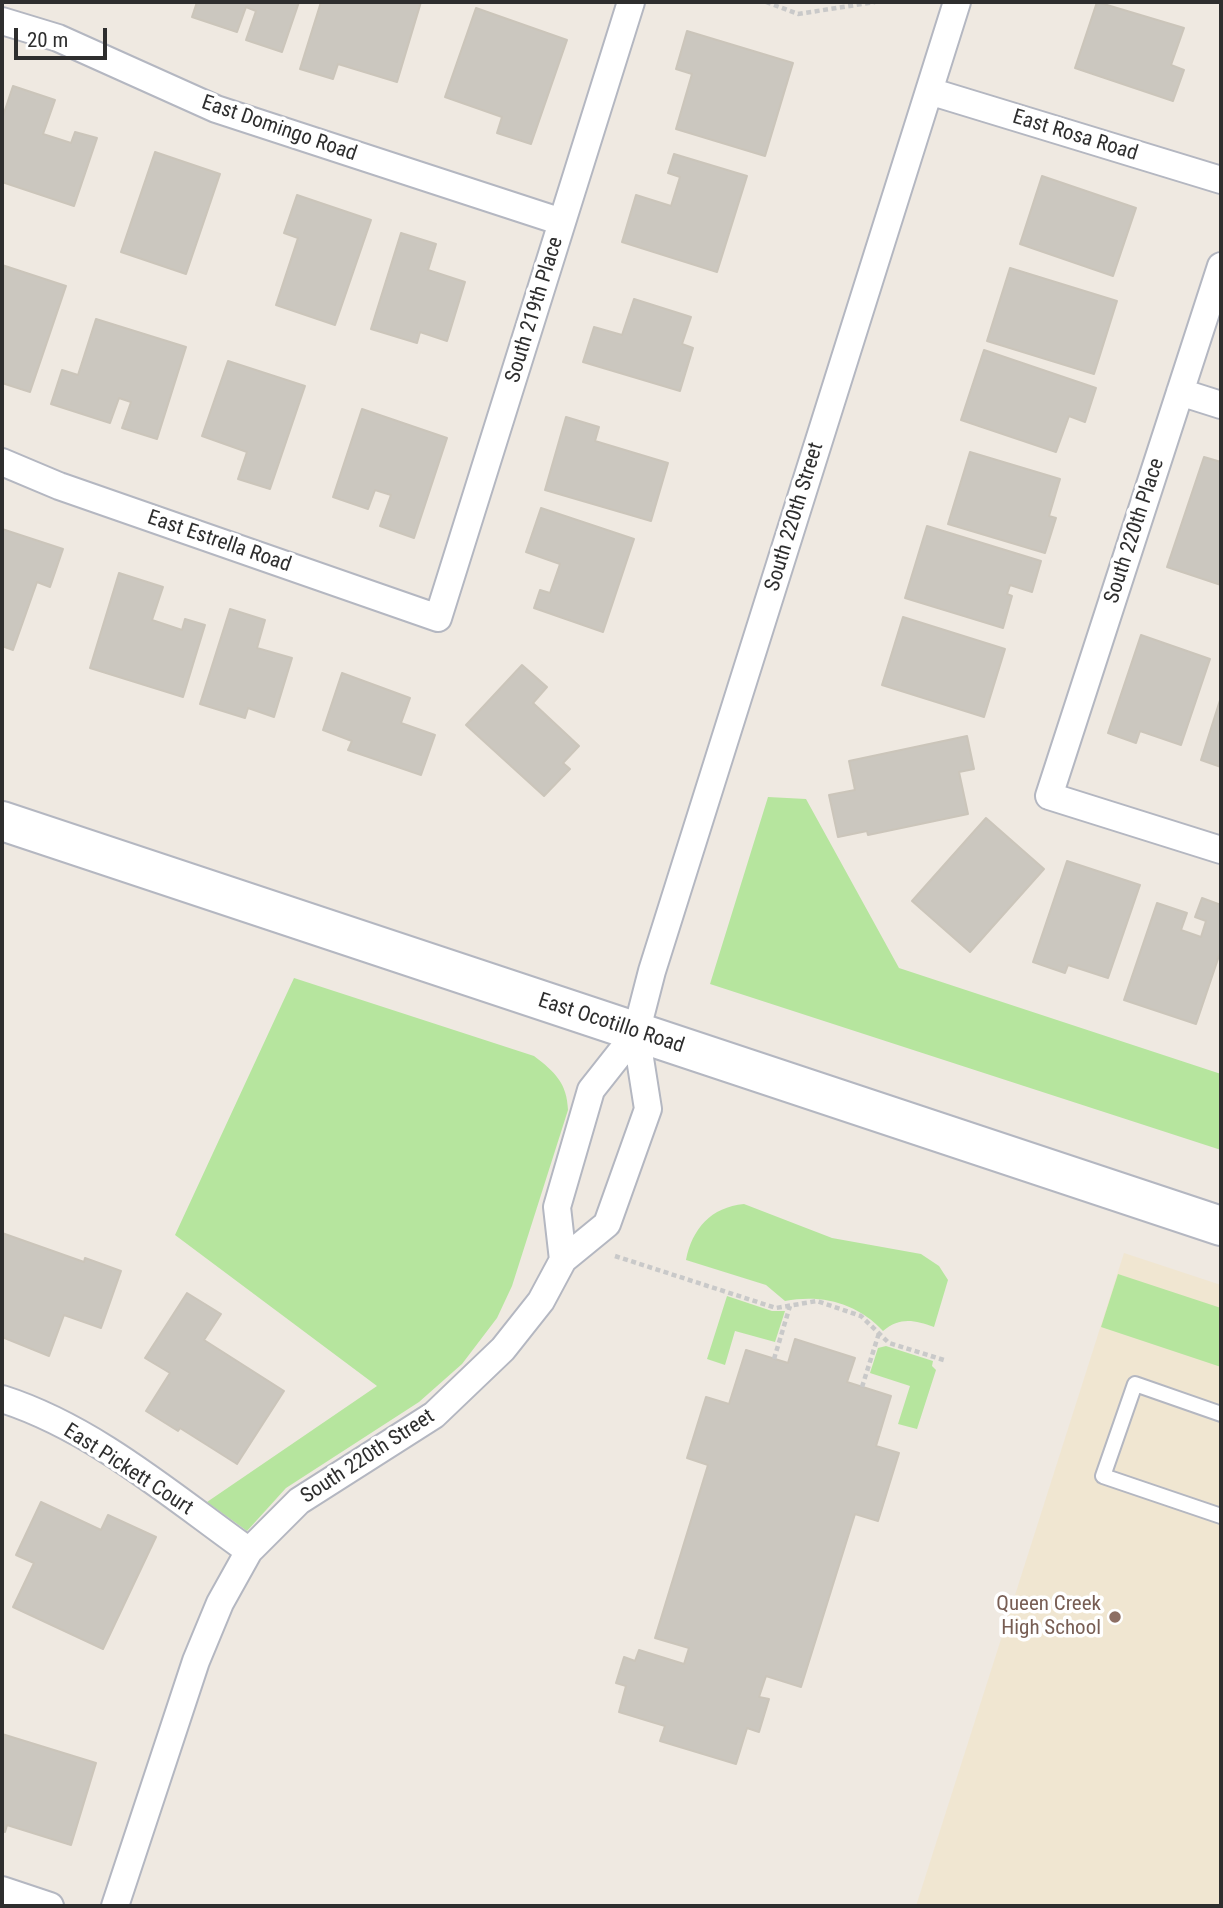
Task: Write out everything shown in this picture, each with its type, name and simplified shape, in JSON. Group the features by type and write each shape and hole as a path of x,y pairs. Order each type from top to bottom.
{"main road":[{"name":"East Ocotillo Road","path":"2,821 1221,1226"}],"street":[{"name":"South 219th Place","path":"438,618 631,2"},
{"name":"South 220th Street","path":"563,1259 557,1207 591,1090 636,1032 652,971 957,2"},
{"name":"East Domingo Road","path":"2,21 58,38 216,109 562,222"},
{"name":"East Rosa Road","path":"929,91 1221,180"},
{"name":"South 220th Place","path":"1221,266 1049,796 1221,850"},
{"path":"1180,392 1221,405"},
{"name":"East Estrella Road","path":"2,462 59,486 438,618"},
{"name":"South 220th Street","path":"114,1906 196,1661 219,1602 248,1551 299,1501 435,1415 503,1349 541,1301 563,1259 607,1224 648,1109 636,1032"},
{"name":"East Pickett Court","path":"2,1399 28,1407 125,1462 248,1551"},
{"path":"2,1890 50,1906"}],"lane":[{"path":"1221,1414 1135,1384 1103,1476 1221,1516"}],"path":[{"path":"766,2 798,14 875,2"},
{"path":"615,1256 776,1308 817,1301 861,1316 889,1343 947,1361"},
{"path":"774,1359 790,1306"},
{"path":"862,1387 879,1333"}],"shaded area":[{"name":"Queen Creek High School","path":"1124,1253 1221,1285 1221,1906 916,1906"}],"green space":[{"path":"768,797 806,799 899,968 1221,1074 1221,1150 710,984"},
{"path":"294,978 534,1056 548,1067 562,1085 568,1110 512,1286 497,1318 462,1364 419,1402 286,1488 247,1531 207,1502 377,1386 175,1235"},
{"path":"744,1204 832,1238 921,1254 939,1266 948,1280 934,1327 907,1321 895,1323 883,1331 873,1321 850,1307 825,1300 785,1301 766,1285 686,1260 698,1229 705,1222 722,1210"},
{"path":"1118,1274 1221,1308 1221,1367 1101,1327"},
{"path":"727,1296 772,1311 785,1311 775,1342 735,1331 725,1365 707,1359"},
{"path":"886,1346 933,1361 932,1366 936,1370 917,1429 898,1424 910,1386 870,1373 878,1348"}],"building":[{"path":"197,2 299,2 282,52 246,40 256,11 246,7 237,32 192,17"},
{"path":"321,2 421,2 397,82 338,64 333,79 300,69"},
{"path":"1097,2 1184,28 1171,65 1184,70 1173,101 1075,68"},
{"path":"476,8 567,40 531,144 497,133 502,117 445,97"},
{"path":"687,31 793,63 765,156 676,129 692,74 676,69"},
{"path":"13,86 55,100 43,134 71,143 75,132 97,138 74,206 2,182 2,119"},
{"path":"155,152 220,174 186,274 121,252"},
{"path":"674,154 747,176 717,272 622,242 636,195 671,206 680,177 668,173"},
{"path":"1042,176 1136,208 1113,276 1020,244"},
{"path":"297,195 371,220 335,325 276,305 298,238 284,233"},
{"path":"401,233 436,244 428,270 465,282 447,341 420,332 417,343 371,329"},
{"path":"2,265 66,286 30,392 2,383"},
{"path":"1010,268 1117,301 1094,374 987,341"},
{"path":"634,299 691,317 682,344 693,348 680,391 583,362 594,327 622,335"},
{"path":"96,319 186,347 157,439 122,428 131,402 119,398 110,423 51,404 62,370 78,375"},
{"path":"984,350 1096,388 1085,422 1069,416 1056,452 961,420"},
{"path":"228,361 305,386 270,489 238,479 247,452 202,436"},
{"path":"362,409 447,438 414,538 380,526 391,495 375,490 368,509 333,497"},
{"path":"566,417 599,427 595,441 668,463 651,521 545,490"},
{"path":"970,452 1060,479 1049,516 1056,518 1045,553 948,524"},
{"path":"1204,457 1221,462 1221,585 1167,567"},
{"path":"541,508 634,539 603,632 534,608 540,590 550,593 560,564 526,552"},
{"path":"927,526 1041,561 1032,592 1010,585 1007,594 1012,596 1003,628 905,598"},
{"path":"2,529 63,549 50,587 37,582 13,650 2,646"},
{"path":"119,573 163,587 152,620 182,630 185,619 205,625 183,697 90,668"},
{"path":"230,609 265,620 257,648 292,658 274,717 248,708 245,718 200,704"},
{"path":"903,617 1005,649 984,717 882,685"},
{"path":"1141,635 1210,659 1181,745 1140,731 1136,743 1108,733"},
{"path":"522,665 547,687 533,703 579,746 563,763 570,769 544,796 466,725"},
{"path":"342,673 410,698 401,723 435,735 421,775 348,750 352,741 323,730"},
{"path":"1221,697 1221,767 1201,760"},
{"path":"967,736 974,769 959,772 968,814 868,835 867,831 838,837 829,795 855,790 849,761"},
{"path":"986,818 1044,869 970,952 912,901"},
{"path":"1067,861 1140,885 1108,978 1068,965 1065,973 1033,962"},
{"path":"1202,898 1221,905 1221,950 1196,1024 1124,1000 1157,903 1187,913 1181,930 1201,937 1206,921 1195,917"},
{"path":"2,1233 84,1262 85,1258 121,1271 101,1328 64,1315 49,1356 2,1337"},
{"path":"187,1293 221,1314 204,1340 284,1391 237,1464 180,1428 178,1431 146,1411 170,1373 145,1358"},
{"path":"795,1339 855,1358 847,1382 891,1396 876,1446 899,1453 878,1521 855,1514 801,1687 766,1676 759,1697 769,1699 759,1732 747,1728 736,1764 660,1741 665,1726 619,1712 626,1686 616,1683 624,1657 635,1661 639,1650 684,1664 689,1648 655,1638 708,1465 687,1458 706,1397 729,1404 746,1350 788,1363"},
{"path":"41,1502 101,1530 108,1515 156,1537 103,1649 13,1607 34,1563 16,1555"},
{"path":"2,1734 96,1763 71,1845 7,1825 5,1832 2,1831"}],"place":[{"name":"Queen Creek High School","path":"1115,1617"}]}
